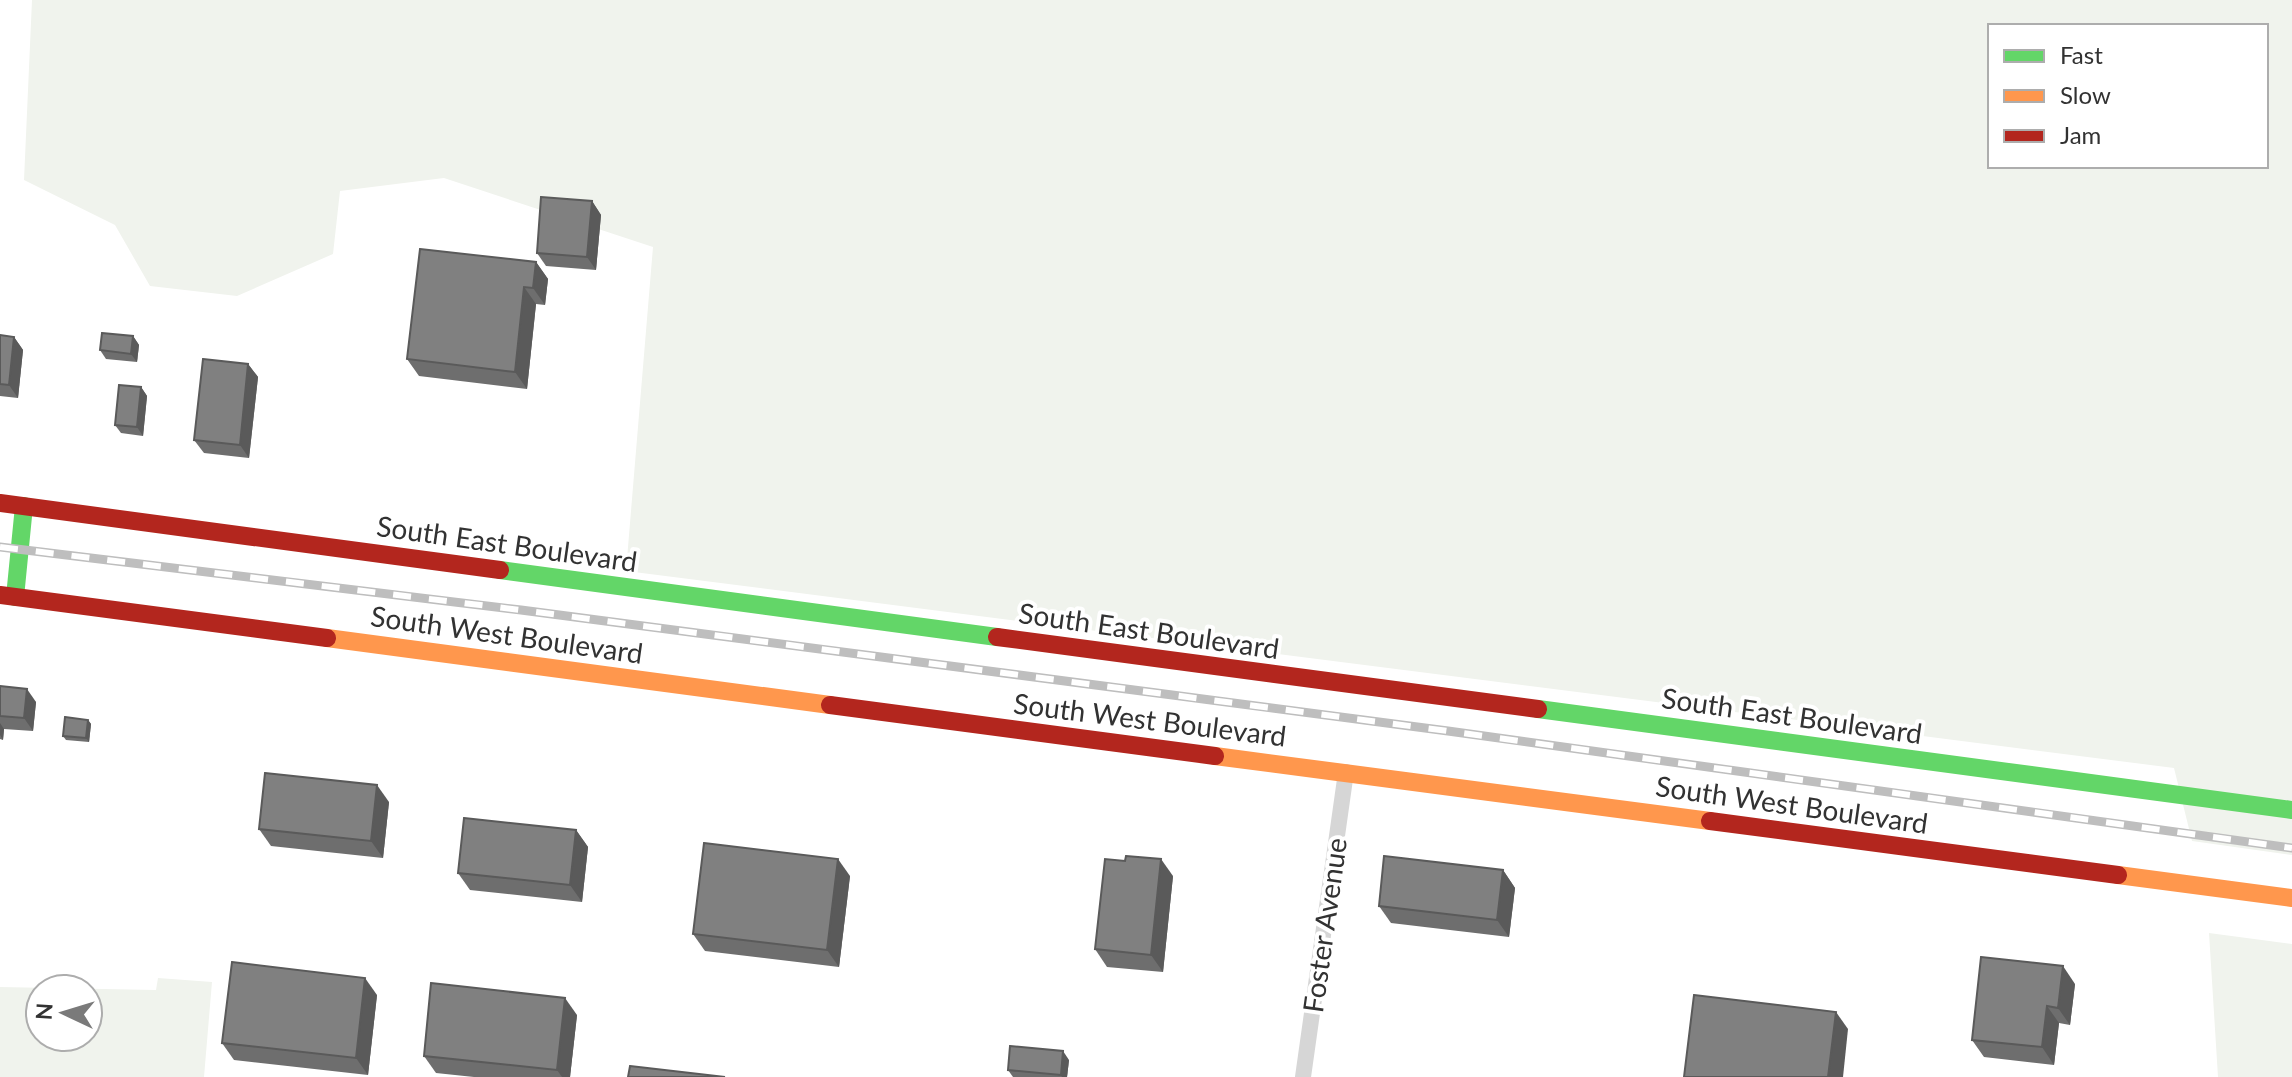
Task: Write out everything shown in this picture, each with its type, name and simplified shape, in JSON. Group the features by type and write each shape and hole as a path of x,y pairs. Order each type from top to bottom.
{"main road":[{"name":"South East Boulevard","path":"0,503 2292,810"},
{"path":"8,596 24,506"},
{"name":"South West Boulevard","path":"8,596 2292,898"}],"street":[{"name":"Foster Avenue","path":"1303,1077 1346,772"}],"shaded area":[{"path":"32,0 2292,0 2292,855 2192,841 2174,768 626,571 653,247 444,178 340,191 333,254 237,296 150,286 115,225 24,180"},
{"path":"2209,933 2292,944 2292,1077 2218,1077"},
{"path":"158,978 212,982 204,1077 0,1077 0,987 24,987 24,1053 104,1053 104,989 156,990"}],"building":[{"path":"541,197 592,201 587,257 537,253"},
{"path":"420,249 536,262 533,288 524,287 515,372 407,359"},
{"path":"102,333 133,336 131,354 100,350"},
{"path":"0,335 14,337 9,385 0,384"},
{"path":"203,359 248,364 240,445 194,440"},
{"path":"119,385 141,387 137,427 115,425"},
{"path":"0,686 27,689 24,718 0,716"},
{"path":"65,717 88,720 86,738 63,736"},
{"path":"265,773 377,785 371,841 259,829"},
{"path":"464,818 576,830 570,885 458,873"},
{"path":"704,843 838,859 827,950 693,934"},
{"path":"1126,856 1161,859 1151,955 1095,949 1105,859 1125,861"},
{"path":"1384,856 1503,870 1497,920 1379,906"},
{"path":"1981,957 2063,966 2058,1008 2047,1006 2042,1047 1972,1040"},
{"path":"232,962 365,978 356,1058 222,1043"},
{"path":"431,983 565,998 557,1070 424,1056"},
{"path":"1694,995 1836,1012 1828,1077 1684,1077"},
{"path":"1010,1046 1063,1051 1061,1075 1008,1070"},
{"path":"630,1066 725,1077 628,1077"}],"railway":[{"path":"0,547 521,610 1448,731 2292,848"}],"traffic: fast":[{"path":"15,597 24,506"},
{"path":"500,570 997,637"},
{"path":"1538,709 2292,810"}],"traffic: slow":[{"path":"327,638 830,705"},
{"path":"1215,756 1710,821"},
{"path":"2118,875 2292,898"}],"traffic: jam":[{"path":"0,503 500,570"},
{"path":"0,595 327,638"},
{"path":"997,637 1538,709"},
{"path":"830,705 1215,756"},
{"path":"1710,821 2118,875"}]}
